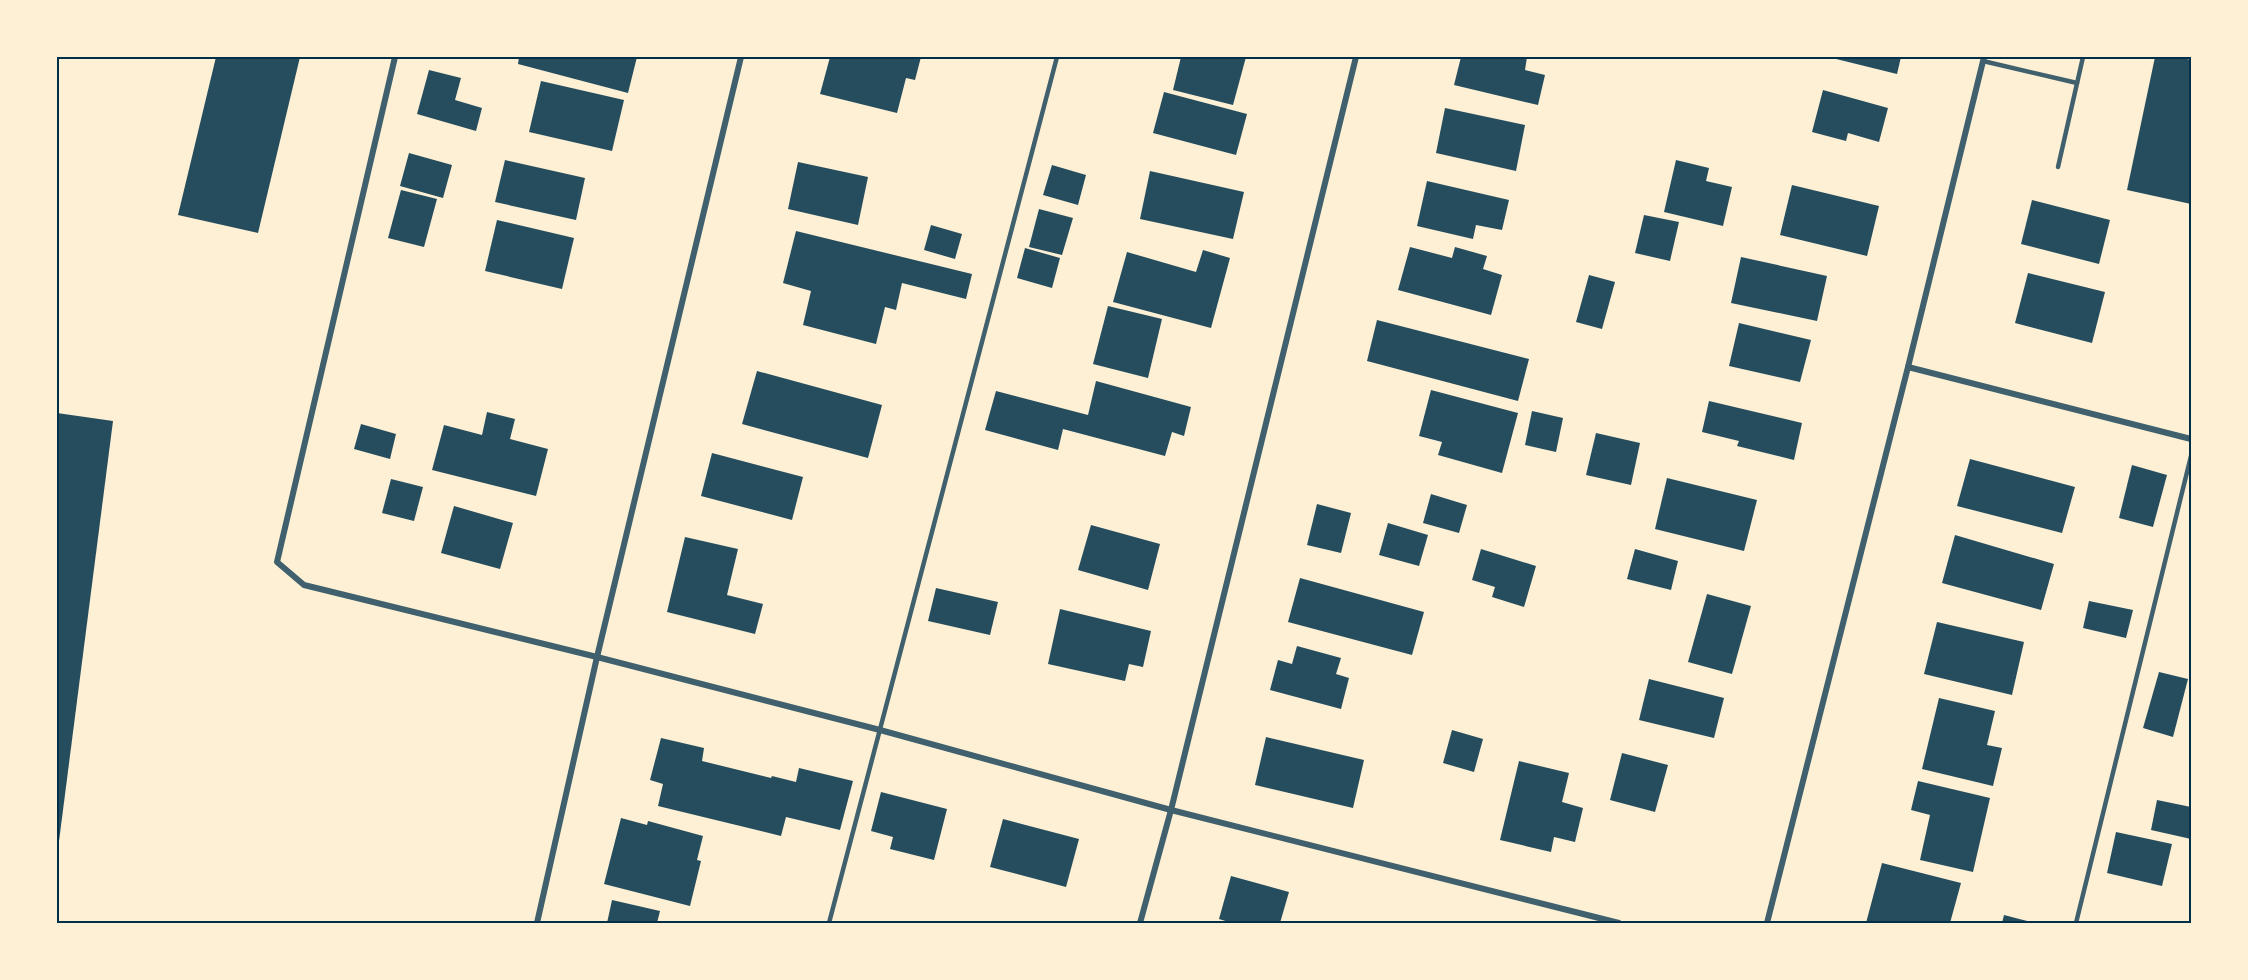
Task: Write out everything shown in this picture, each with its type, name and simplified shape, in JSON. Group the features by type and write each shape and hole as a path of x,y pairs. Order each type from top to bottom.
{"street":[{"path":"395,57 277,562 304,585 597,657 880,730 1171,810 1619,923"},
{"path":"537,923 597,657 741,57"},
{"path":"1140,923 1171,810 1356,57"},
{"path":"1767,923 1908,367 1983,59"},
{"path":"1908,367 2191,439"}],"lane":[{"path":"829,923 1057,57"},
{"path":"2058,166 2083,57"},
{"path":"1983,59 2077,84"},
{"path":"2076,923 2191,456"}],"building":[{"path":"216,57 300,57 258,233 178,215"},
{"path":"519,57 637,57 628,93 518,64"},
{"path":"830,57 921,57 915,80 906,78 897,113 820,94"},
{"path":"1181,57 1246,57 1233,105 1173,90"},
{"path":"1461,57 1527,57 1525,70 1545,75 1538,105 1454,85"},
{"path":"1828,57 1901,57 1897,74"},
{"path":"2155,57 2179,57 2191,60 2191,204 2127,190"},
{"path":"429,70 461,78 455,100 482,108 476,131 417,114"},
{"path":"541,81 624,100 612,151 529,132"},
{"path":"1823,90 1888,108 1879,142 1848,133 1846,141 1812,132"},
{"path":"1164,92 1247,114 1236,155 1153,133"},
{"path":"1445,108 1525,125 1516,171 1436,153"},
{"path":"409,153 452,165 443,198 400,186"},
{"path":"505,160 585,178 576,220 495,202"},
{"path":"1676,160 1709,168 1706,181 1732,187 1723,226 1664,212"},
{"path":"798,162 868,177 858,225 788,209"},
{"path":"1052,165 1086,175 1078,205 1043,195"},
{"path":"1150,171 1244,192 1233,239 1140,219"},
{"path":"1427,181 1509,200 1502,230 1476,225 1473,239 1417,226"},
{"path":"1792,185 1879,206 1867,256 1780,235"},
{"path":"401,190 437,199 424,247 388,238"},
{"path":"2032,200 2110,220 2099,264 2021,244"},
{"path":"1039,209 1073,218 1062,255 1029,247"},
{"path":"1644,215 1679,222 1670,261 1635,253"},
{"path":"497,220 574,238 562,289 485,271"},
{"path":"931,225 962,234 955,259 924,250"},
{"path":"796,231 972,274 966,299 902,283 896,310 885,307 876,344 803,325 811,291 783,283"},
{"path":"1410,247 1452,258 1455,247 1487,256 1483,269 1502,275 1491,315 1398,290"},
{"path":"1025,248 1060,258 1052,288 1017,278"},
{"path":"1203,250 1230,258 1211,328 1113,302 1127,252 1196,272"},
{"path":"1741,257 1827,276 1817,321 1731,303"},
{"path":"2028,273 2105,292 2092,343 2015,323"},
{"path":"1589,275 1615,282 1602,329 1576,322"},
{"path":"1108,306 1162,319 1148,378 1093,364"},
{"path":"1377,320 1529,359 1518,401 1367,361"},
{"path":"1739,323 1811,340 1800,382 1729,366"},
{"path":"757,371 882,405 868,458 742,424"},
{"path":"1096,381 1191,407 1184,436 1172,432 1165,456 1063,429 1058,450 985,430 996,391 1088,415"},
{"path":"1431,390 1518,413 1502,473 1438,455 1442,442 1419,436"},
{"path":"1709,401 1802,423 1794,460 1737,446 1739,441 1702,432"},
{"path":"1532,411 1563,418 1556,452 1525,445"},
{"path":"487,412 515,419 510,439 548,449 536,496 432,470 444,425 482,435"},
{"path":"57,413 113,421 58,849 57,849"},
{"path":"361,424 396,434 390,459 354,449"},
{"path":"1596,433 1640,443 1631,485 1586,475"},
{"path":"712,453 803,477 792,520 701,496"},
{"path":"1970,459 2075,487 2062,533 1957,506"},
{"path":"2132,465 2167,475 2153,527 2119,518"},
{"path":"1667,478 1757,500 1744,551 1655,529"},
{"path":"391,479 423,487 414,521 382,513"},
{"path":"1431,494 1467,505 1459,533 1423,523"},
{"path":"1317,504 1351,513 1341,553 1307,545"},
{"path":"454,506 513,523 500,569 441,553"},
{"path":"1388,523 1428,535 1419,566 1379,555"},
{"path":"1091,525 1160,544 1148,590 1078,570"},
{"path":"1955,535 2054,564 2041,610 1942,583"},
{"path":"685,537 738,549 727,595 763,604 755,634 667,612"},
{"path":"1481,549 1536,566 1524,607 1492,597 1495,587 1472,580"},
{"path":"1635,549 1678,561 1671,590 1627,579"},
{"path":"1300,578 1424,612 1412,655 1288,622"},
{"path":"936,588 998,602 990,635 928,621"},
{"path":"1707,594 1751,606 1732,674 1688,662"},
{"path":"2089,601 2133,610 2126,638 2083,628"},
{"path":"1060,609 1151,631 1143,667 1129,664 1125,681 1048,664"},
{"path":"1937,622 2024,642 2012,695 1924,674"},
{"path":"1297,646 1341,658 1336,674 1349,678 1341,709 1270,690 1278,660 1292,664"},
{"path":"2159,672 2188,679 2173,737 2143,728"},
{"path":"1649,679 1724,698 1714,738 1639,720"},
{"path":"1939,698 1995,711 1987,745 2002,748 1993,786 1922,769"},
{"path":"1452,730 1483,739 1474,772 1443,763"},
{"path":"1266,737 1364,760 1353,808 1255,785"},
{"path":"661,738 704,748 702,761 771,778 772,776 796,782 799,768 853,781 840,830 786,817 781,836 658,806 663,784 650,780"},
{"path":"1622,753 1668,765 1655,812 1610,800"},
{"path":"1519,761 1569,773 1562,802 1583,808 1575,842 1554,837 1551,852 1500,840"},
{"path":"1918,781 1990,798 1973,872 1920,860 1930,815 1911,810"},
{"path":"881,792 947,809 934,860 890,849 893,837 871,831"},
{"path":"2157,800 2191,807 2191,839 2151,830"},
{"path":"621,818 647,825 648,821 703,836 697,860 701,861 690,906 604,884"},
{"path":"1003,819 1079,839 1066,887 990,867"},
{"path":"2116,832 2172,844 2162,886 2107,873"},
{"path":"1882,863 1961,883 1950,923 1866,923"},
{"path":"1231,876 1289,892 1280,923 1232,923 1219,919"},
{"path":"612,900 660,911 657,923 607,923"},
{"path":"2004,915 2031,922 2002,923"}]}
